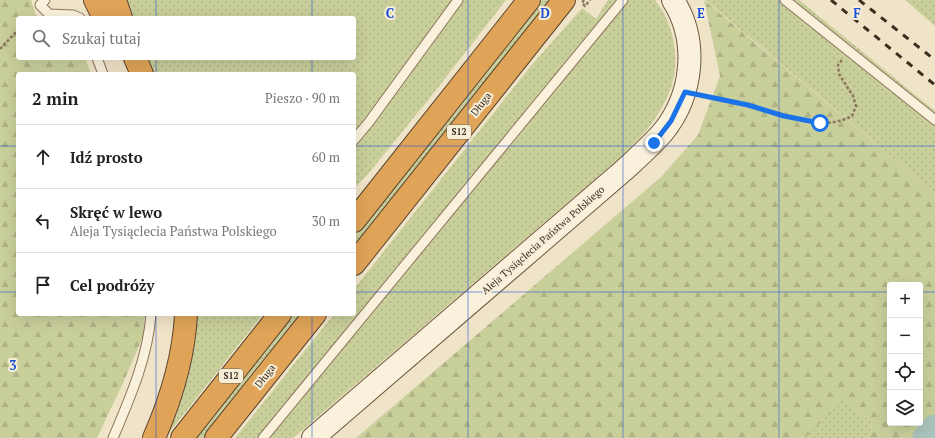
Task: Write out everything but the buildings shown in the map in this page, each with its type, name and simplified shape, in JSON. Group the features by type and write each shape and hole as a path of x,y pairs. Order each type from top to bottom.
{"highway":[{"path":"95,0 103,16"},
{"path":"115,0 120,16"},
{"name":"S12","path":"356,218 529,0"},
{"name":"Długa","path":"356,261 564,0"},
{"path":"122,60 127,72"},
{"path":"136,60 141,72"},
{"path":"356,200 391,174"},
{"path":"154,438 166,411 176,379 186,316"},
{"name":"S12","path":"182,438 278,316"},
{"name":"Długa","path":"216,438 313,316"}],"street":[{"name":"Aleja Tysiąclecia Państwa Polskiego","path":"313,438 654,143 677,111 685,92 690,68 688,37 683,19 673,0"}],"lane":[{"path":"45,0 40,5 49,14 75,16"},
{"path":"356,138 458,0"},
{"path":"263,438 623,0"},
{"path":"785,0 935,120"},
{"path":"98,60 102,72"},
{"path":"113,438 134,388 150,330 151,316"}],"path":[{"path":"584,0 582,3 585,6 590,0"},
{"path":"0,49 16,32"},
{"path":"685,92 748,105 784,116 820,123 842,121 852,116 856,106 853,96 839,74 838,65 849,51"}],"green space":[{"path":"0,0 31,0 36,16 16,16 16,60 86,60 90,72 16,72 16,316 145,316 143,337 97,438 0,438"},
{"path":"120,0 506,0 433,94 368,174 356,186 356,72 147,72 142,60 356,60 356,16 125,16"},
{"path":"542,0 550,0 356,246 356,234"},
{"path":"608,0 655,0 666,18 675,49 675,71 670,90 664,104 644,133 622,156 293,438 235,438 332,316 356,316 356,286 530,67 582,8 596,19"},
{"path":"704,0 935,193 935,438 869,438 872,422 842,401 805,438 356,438 661,177 698,135 720,76"},
{"path":"705,0 799,0 935,111 935,193"},
{"path":"905,0 935,0 935,26"},
{"path":"193,316 261,316 165,438"},
{"path":"290,316 301,316 205,438 195,438"},
{"path":"842,400 872,422 869,438 805,438"}],"waterway":[{"path":"926,438 935,428"}],"railway":[{"path":"831,0 935,85"},
{"path":"859,0 935,60"}],"route":[{"path":"654,143 671,121 685,92 748,105 784,116 820,123"}]}
